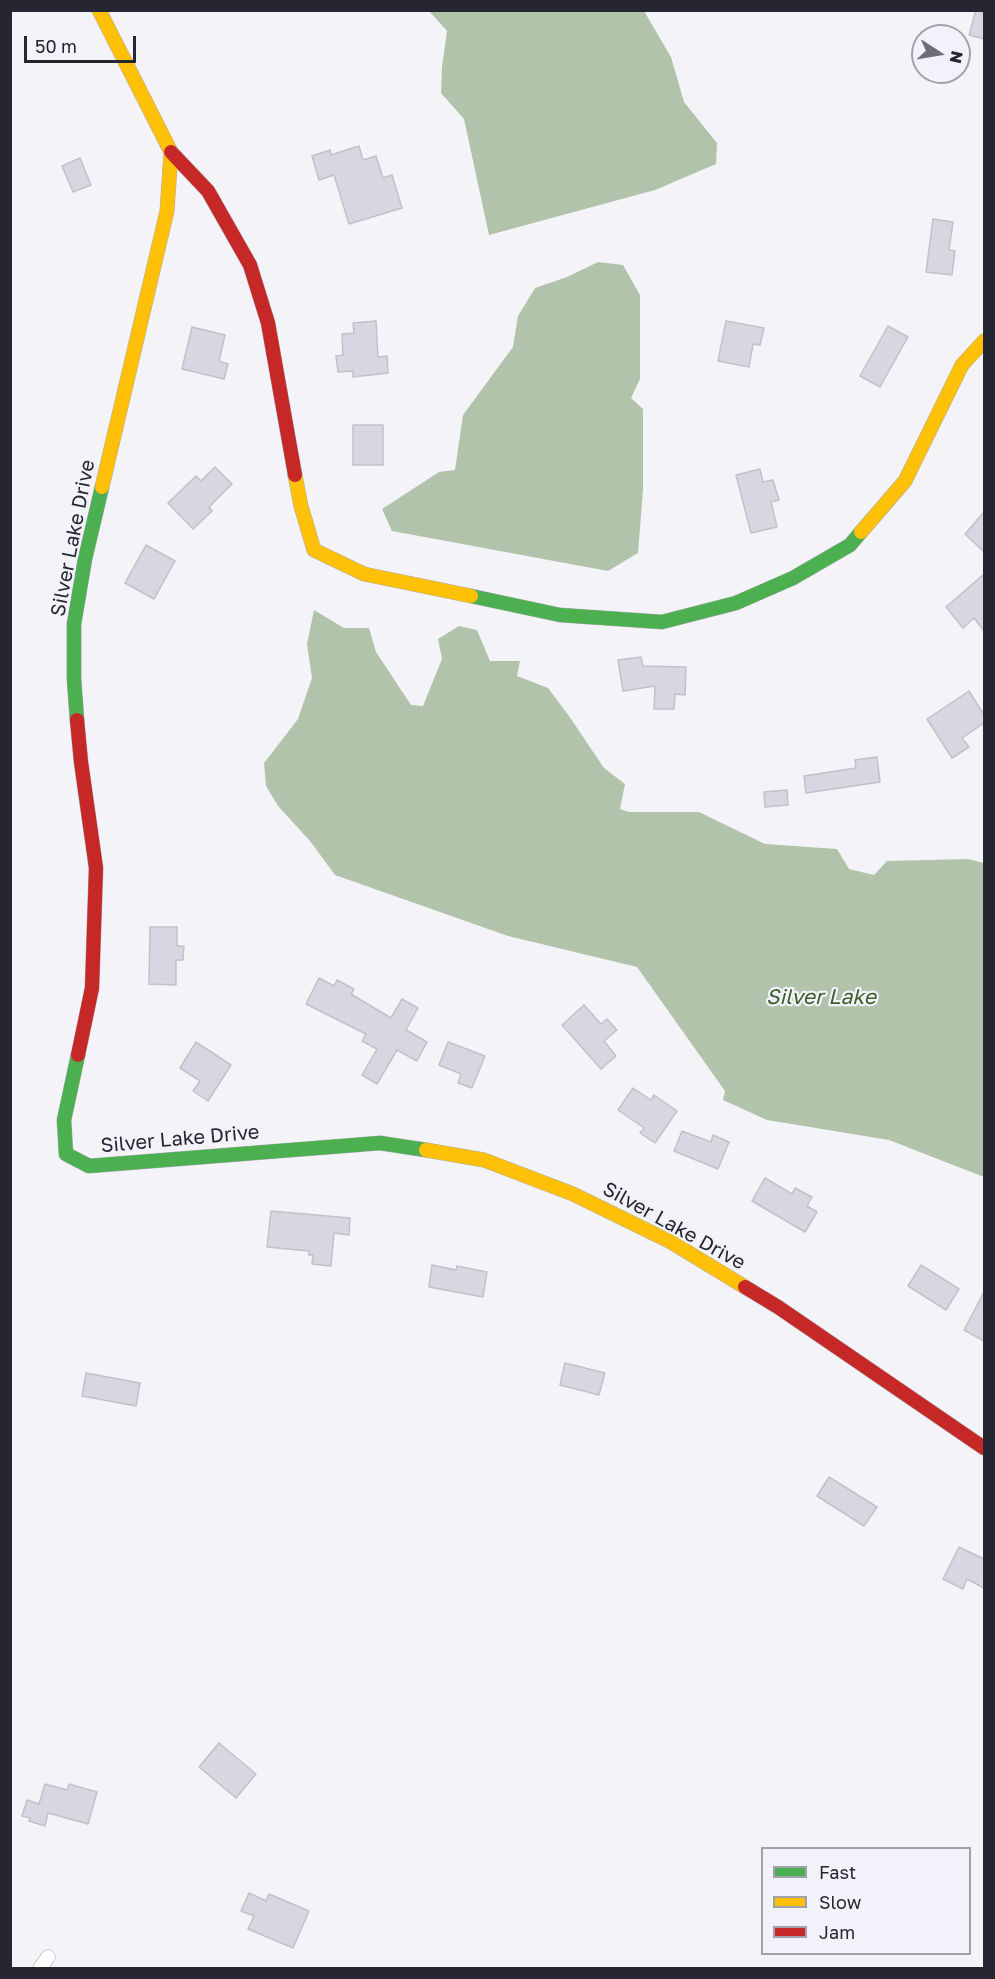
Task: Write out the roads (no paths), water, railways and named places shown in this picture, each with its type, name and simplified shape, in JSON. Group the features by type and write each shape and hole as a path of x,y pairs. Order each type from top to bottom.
{"street":[{"path":"99,10 171,152 208,191 249,266 268,323 301,506 314,550 363,574 560,615 662,622 736,603 794,578 850,545 905,481 962,365 984,341"},
{"name":"Silver Lake Drive","path":"171,152 167,211 85,559 74,624 74,679 81,762 96,867 92,987 63,1120 66,1154 89,1166 380,1143 484,1160 573,1194 671,1242 778,1307 984,1448"}],"water":[{"path":"429,11 644,11 671,57 684,102 717,143 716,164 655,190 489,235 464,119 441,93 447,31"},
{"path":"598,262 623,265 640,295 640,379 631,398 643,409 643,489 638,553 608,571 392,531 382,509 439,472 455,470 463,415 513,347 518,316 535,288 567,277"},
{"name":"Silver Lake","path":"314,610 344,628 369,628 376,652 411,705 423,706 442,659 438,639 459,626 477,630 490,661 520,661 517,676 548,688 604,768 625,784 620,809 629,812 699,812 765,844 837,849 849,869 874,875 887,861 968,859 984,863 984,1177 889,1140 767,1120 723,1100 725,1091 637,967 508,936 335,875 310,841 278,806 266,786 264,763 298,719 312,678 307,644"}]}
